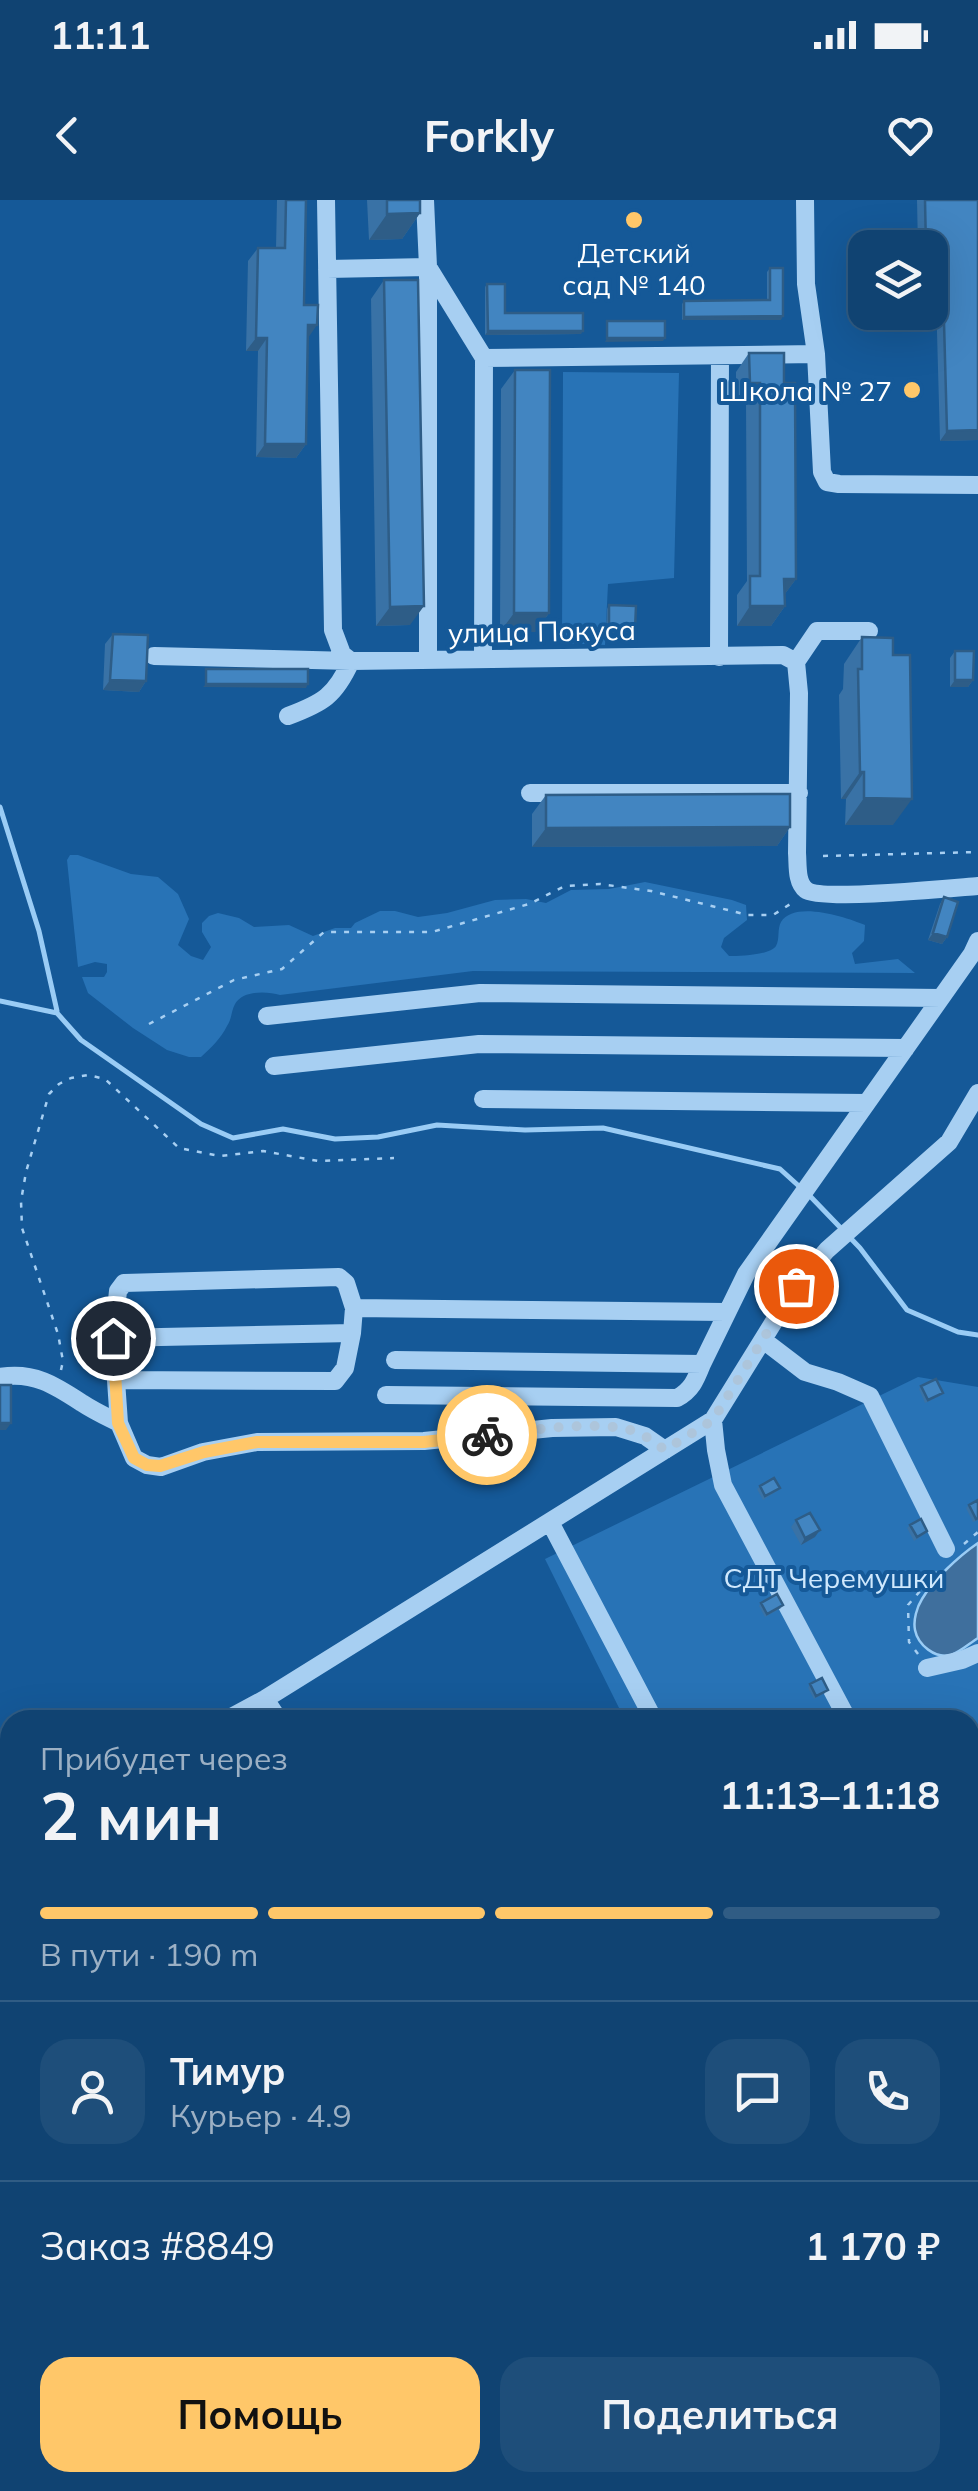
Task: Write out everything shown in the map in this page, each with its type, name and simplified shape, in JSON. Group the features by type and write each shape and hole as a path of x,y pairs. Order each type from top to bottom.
{"street":[{"path":"288,716 331,696 350,661 342,654 334,630 326,200"},
{"path":"425,200 428,660"},
{"path":"805,200 806,284 816,354 822,472 828,482 978,485"},
{"path":"327,269 428,267"},
{"path":"428,267 484,358 483,659"},
{"path":"484,358 816,354"},
{"path":"719,657 720,356"},
{"path":"869,631 817,631 796,662 800,693 799,880 804,889 814,894 978,886"},
{"name":"улица Покуса","path":"154,656 350,661 782,655 796,662"},
{"path":"530,793 799,793"},
{"path":"386,1395 677,1398 687,1393 746,1274 978,942"},
{"path":"267,1016 480,993 941,998"},
{"path":"274,1066 479,1044 906,1048"},
{"path":"244,1710 713,1420 796,1286 828,1250 948,1142 978,1093"},
{"path":"483,1099 866,1103"},
{"path":"116,1380 334,1381 344,1368 354,1308 346,1282 339,1278 124,1283 118,1291 113,1338 118,1423 134,1458 160,1466 204,1452 257,1442 424,1442 552,1428 616,1427 645,1436 665,1450"},
{"path":"354,1308 726,1312"},
{"path":"113,1338 352,1332"},
{"path":"762,1340 804,1372 870,1396 949,1552"},
{"path":"394,1360 702,1364"},
{"path":"0,1377 37,1377 118,1423"},
{"path":"713,1420 723,1485 843,1710"},
{"path":"550,1522 649,1710"},
{"path":"927,1668 978,1653"},
{"path":"266,1698 273,1710"}],"path":[{"path":"823,856 978,852"},
{"path":"149,1024 234,980 282,969 324,932 432,932 530,904 565,886 600,884 651,891 760,915 772,915 794,902 804,889"},
{"path":"57,1386 62,1361 58,1334 22,1228 21,1201 49,1094 58,1084 88,1075 105,1079 180,1148 220,1156 263,1151 318,1161 394,1158"},
{"path":"927,1668 910,1642 908,1605 949,1552 978,1532"}],"green space":[{"path":"563,372 679,373 674,578 608,584 605,645 562,643"},
{"path":"70,855 131,874 158,877 178,894 189,919 178,945 203,960 211,947 202,932 202,923 218,913 254,927 289,925 313,936 335,928 351,928 380,911 418,917 495,900 546,903 571,890 609,889 645,882 746,905 747,920 724,938 721,947 729,956 773,949 781,922 788,915 821,912 865,925 864,941 852,953 855,964 898,959 915,973 473,971 280,995 256,993 239,999 225,1030 201,1057 189,1057 167,1050 88,993 82,977 104,977 107,964 95,962 78,967 67,860"},
{"name":"СДТ Черемушки","path":"918,1377 978,1387 978,1710 620,1710 545,1559"}],"shaded area":[{"path":"978,1543 978,1638 951,1655 933,1653 923,1646 915,1630 919,1606 940,1576"}],"building":[{"path":"286,200 306,200 304,305 318,305 317,325 308,325 306,444 265,444 267,338 256,338 258,248 285,248"},
{"path":"387,200 420,200 420,213 387,214"},
{"path":"925,200 978,200 978,430 947,431 944,330 948,330 948,230 926,230"},
{"path":"770,268 783,268 783,316 684,317 684,301 770,300"},
{"path":"384,280 418,280 424,606 390,607"},
{"path":"487,284 505,284 505,313 583,313 583,331 488,331"},
{"path":"607,321 665,321 665,338 607,338"},
{"path":"749,353 784,353 784,383 795,383 796,579 784,579 785,606 750,606 750,576 760,576 760,383 750,383"},
{"path":"515,370 550,370 549,613 514,613"},
{"path":"609,605 636,606 635,629 609,629"},
{"path":"113,634 148,635 146,681 110,680"},
{"path":"862,637 893,638 893,655 910,655 912,799 864,798 858,669 862,669"},
{"path":"955,651 974,651 973,680 955,680"},
{"path":"206,669 308,669 308,684 206,684"},
{"path":"790,794 790,827 546,828 546,795"},
{"path":"944,897 958,902 947,937 933,933"},
{"path":"936,1379 943,1393 928,1400 921,1386"},
{"path":"0,1385 11,1385 11,1423 0,1423"},
{"path":"774,1478 780,1488 765,1496 760,1486"},
{"path":"978,1500 978,1518 976,1519 969,1505"},
{"path":"810,1513 820,1530 805,1538 796,1520"},
{"path":"921,1519 927,1531 917,1537 910,1525"},
{"path":"777,1594 783,1605 767,1614 761,1603"},
{"path":"822,1678 828,1690 816,1696 810,1684"}],"waterway":[{"path":"0,807 39,931 57,1011"},
{"path":"0,1001 57,1013 81,1040 201,1124 233,1138 283,1129 335,1139 378,1137 437,1125 525,1130 603,1128 780,1169 801,1188"},
{"path":"809,1195 860,1248 907,1310 958,1332 978,1335"}],"way so far":[{"path":"487,1435 616,1427 645,1436 665,1450 713,1420 796,1286"}],"place":[{"name":"Детский сад № 140","path":"634,220"},
{"name":"Школа № 27","path":"912,390"}],"route":[{"path":"113,1338 118,1423 134,1458 147,1465 160,1466 204,1452 257,1442 424,1442 487,1435"}]}
